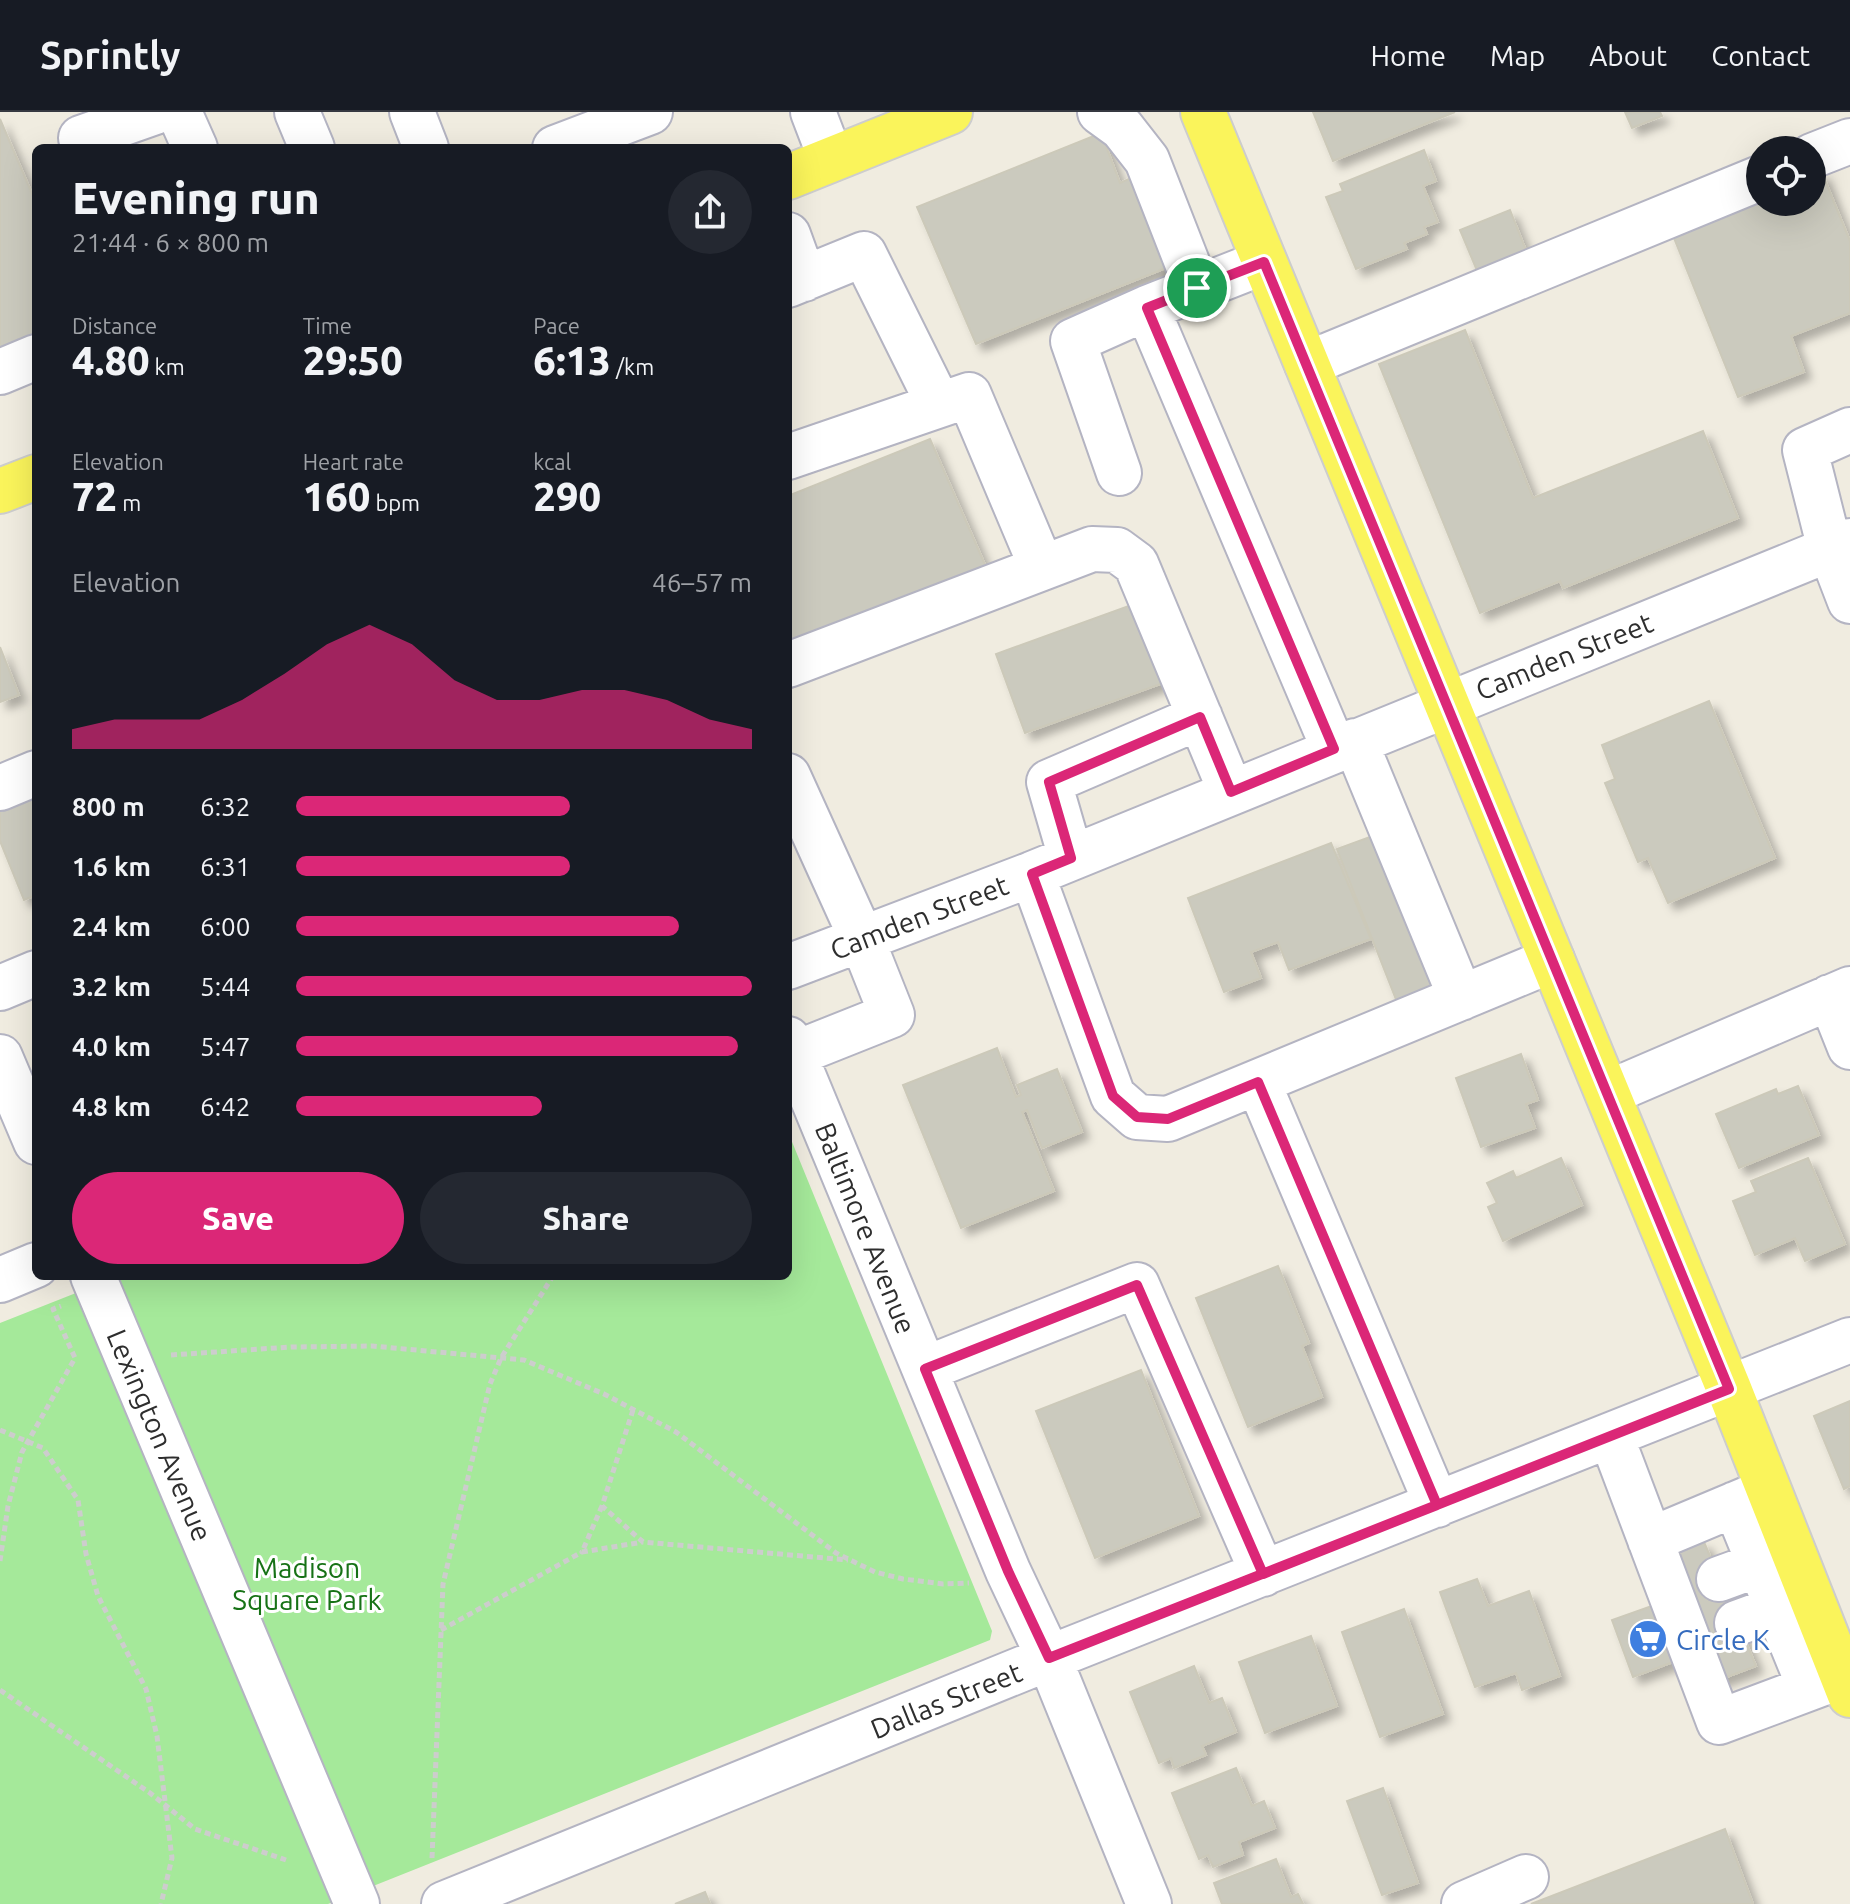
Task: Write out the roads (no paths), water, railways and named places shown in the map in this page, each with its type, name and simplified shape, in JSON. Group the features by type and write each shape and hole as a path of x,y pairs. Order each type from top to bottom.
{"main road":[{"path":"792,175 950,112"},
{"path":"1203,112 1729,1389 1752,1497 1836,1665"},
{"path":"0,491 32,479"}],"street":[{"path":"83,144 81,138 155,112"},
{"path":"179,112 193,144"},
{"path":"297,112 310,144"},
{"path":"412,112 424,144"},
{"path":"566,144 650,112"},
{"path":"813,112 831,159"},
{"path":"1100,112 1122,128 1147,160 1197,288"},
{"path":"1826,150 1850,141"},
{"path":"1307,364 1746,184"},
{"path":"792,258 796,282 864,254 939,405"},
{"path":"1119,473 1073,341 1264,262"},
{"path":"1147,308 1461,998"},
{"path":"0,372 32,359"},
{"path":"792,456 969,395 1042,568"},
{"path":"1850,430 1805,450 1840,545 1850,601"},
{"name":"Camden Street","path":"792,965 1032,874 1840,545"},
{"path":"792,663 1092,549 1117,550 1136,564 1231,792"},
{"path":"1071,858 1049,782 1200,717"},
{"path":"0,788 32,775"},
{"path":"792,785 861,937 892,1015 792,1046"},
{"path":"1032,874 1113,1096 1137,1117 1168,1119 1552,960"},
{"path":"0,988 32,975"},
{"path":"1608,1093 1840,993 1850,1047"},
{"name":"Baltimore Avenue","path":"792,1048 1008,1571 1049,1658 1149,1904"},
{"path":"0,1057 32,1133"},
{"path":"1258,1082 1437,1505"},
{"path":"0,1280 32,1267"},
{"name":"Lexington Avenue","path":"95,1280 357,1904"},
{"path":"925,1369 1137,1285 1263,1574"},
{"name":"Dallas Street","path":"444,1904 1049,1658 1850,1340"},
{"path":"1611,1436 1650,1540 1692,1640 1719,1722 1836,1665 1778,1608 1760,1564 1752,1497 1650,1540"},
{"path":"1719,1579 1760,1564"},
{"path":"1737,1623 1778,1608"},
{"path":"1464,1904 1526,1877"}],"place":[{"name":"Circle K","path":"1648,1639"}],"park label":[{"name":"Madison Square Park","path":"307,1583"}]}
